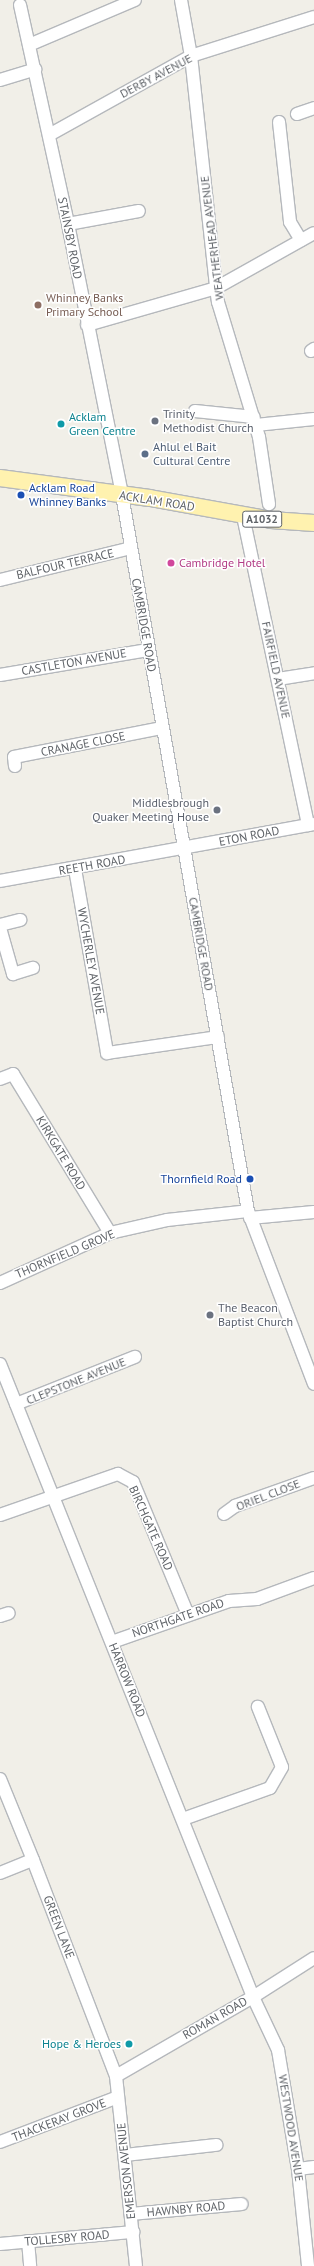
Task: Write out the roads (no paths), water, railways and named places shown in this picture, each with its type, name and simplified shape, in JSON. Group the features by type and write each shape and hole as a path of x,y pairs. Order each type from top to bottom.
{"main road":[{"name":"ACKLAM ROAD","path":"0,478 150,498 243,516 314,523"}],"street":[{"path":"29,45 135,0"},
{"name":"WEATHERHEAD AVENUE","path":"181,0 191,56 218,302 255,421 271,498"},
{"name":"STAINSBY ROAD","path":"20,5 68,224 122,495"},
{"name":"DERBY AVENUE","path":"49,135 191,56 314,17"},
{"path":"0,80 35,70"},
{"path":"297,114 314,108"},
{"path":"279,122 290,222 301,240"},
{"path":"68,224 139,211"},
{"path":"87,325 216,288 314,233"},
{"path":"195,411 255,421 314,419"},
{"name":"CAMBRIDGE ROAD","path":"122,495 148,650 249,1214 314,1384"},
{"name":"FAIRFIELD AVENUE","path":"243,516 311,824"},
{"name":"BALFOUR TERRACE","path":"0,580 131,548"},
{"name":"CASTLETON AVENUE","path":"0,675 148,650"},
{"path":"278,679 314,673"},
{"name":"CRANAGE CLOSE","path":"16,766 14,757 162,728"},
{"name":"ETON ROAD","path":"184,848 311,824"},
{"name":"REETH ROAD","path":"0,881 75,869 184,848"},
{"name":"WYCHERLEY AVENUE","path":"75,869 107,1053 218,1036"},
{"path":"20,920 0,927 3,951 13,974 34,968"},
{"name":"KIRKGATE ROAD","path":"0,1079 13,1074 110,1233"},
{"path":"249,1214 314,1212"},
{"name":"THORNFIELD GROVE","path":"0,1283 110,1233 167,1220 249,1214"},
{"name":"CLEPSTONE AVENUE","path":"16,1404 135,1357"},
{"name":"HARROW ROAD","path":"0,1364 253,1997"},
{"name":"BIRCHGATE ROAD","path":"0,1515 118,1474 133,1482 188,1615"},
{"name":"ORIEL CLOSE","path":"224,1514 235,1506 314,1478"},
{"name":"NORTHGATE ROAD","path":"112,1642 229,1601 256,1599 314,1578"},
{"path":"183,1819 270,1788 282,1766 258,1707"},
{"name":"GREEN LANE","path":"0,1779 33,1860 116,2076"},
{"path":"0,1873 33,1860"},
{"name":"ROMAN ROAD","path":"116,2076 253,1997 314,1958"},
{"name":"WESTWOOD AVENUE","path":"253,1997 278,2050 298,2169 308,2266"},
{"name":"EMERSON AVENUE","path":"116,2076 136,2266"},
{"name":"THACKERAY GROVE","path":"0,2142 118,2097"},
{"path":"125,2155 216,2145"},
{"path":"298,2169 314,2167"},
{"name":"HAWNBY ROAD","path":"130,2214 242,2204"},
{"name":"TOLLESBY ROAD","path":"0,2244 133,2232"},
{"path":"28,2241 30,2266"}],"place":[{"name":"Whinney Banks Primary School","path":"38,305"},
{"name":"Trinity Methodist Church","path":"155,421"},
{"name":"Acklam Green Centre","path":"61,424"},
{"name":"Ahlul el Bait Cultural Centre","path":"145,454"},
{"name":"Acklam Road Whinney Banks","path":"21,495"},
{"name":"Cambridge Hotel","path":"171,563"},
{"name":"Middlesbrough Quaker Meeting House","path":"217,810"},
{"name":"Thornfield Road","path":"250,1179"},
{"name":"The Beacon Baptist Church","path":"210,1315"},
{"name":"Hope & Heroes","path":"129,2044"}]}
